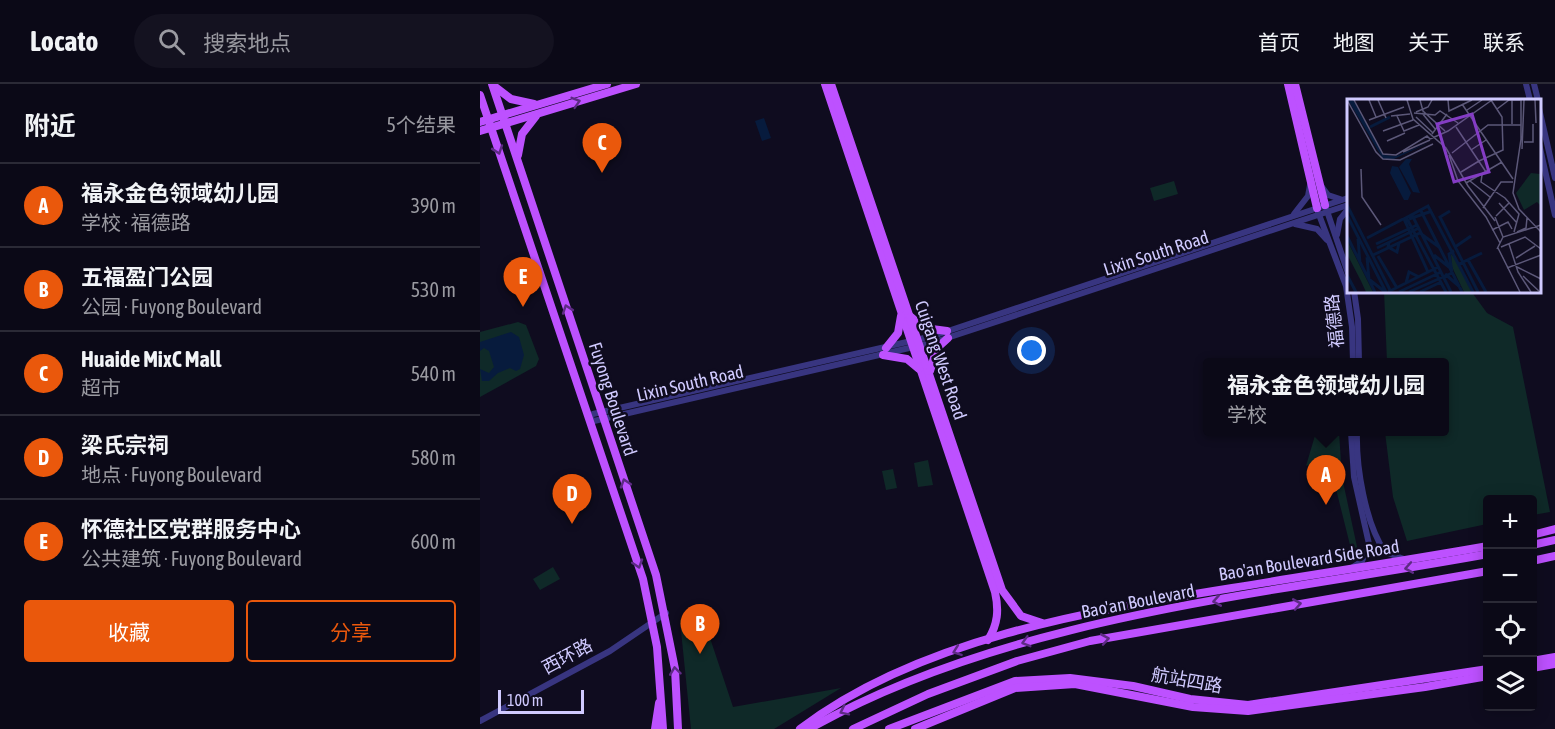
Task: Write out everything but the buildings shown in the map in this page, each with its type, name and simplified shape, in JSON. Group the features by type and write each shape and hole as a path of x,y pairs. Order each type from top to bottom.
{"main road":[{"path":"493,84 511,99 542,108 636,84"},
{"name":"Fuyong Boulevard","path":"493,84 656,575 666,613 675,669 679,729"},
{"path":"480,131 486,123 542,108 607,84"},
{"name":"Cuigang West Road","path":"825,84 901,312 916,344"},
{"name":"Cuigang West Road","path":"831,84 910,315 916,344 995,592 998,613 994,631 988,640"},
{"path":"1288,84 1308,172 1322,210"},
{"path":"1295,84 1320,184 1322,210"},
{"name":"Fuyong Boulevard","path":"480,95 486,123 573,369 643,579 653,623 661,684 663,729"},
{"path":"519,165 522,134 542,108"},
{"path":"901,312 898,333 885,351 907,359 926,375 934,354 948,335 924,328 910,315"},
{"name":"Cuigang West Road","path":"926,375 1006,599 1021,616 1046,623"},
{"path":"1537,534 1555,529"},
{"path":"1537,544 1555,540"},
{"name":"Bao'an Boulevard Side Road","path":"800,729 828,709 892,676 988,640 1046,623 1123,606 1411,559 1483,551"},
{"name":"Bao'an Boulevard","path":"809,729 879,695 949,667 1052,635 1165,610 1467,558 1483,552"},
{"path":"1537,560 1555,556"},
{"name":"Bao'an Boulevard","path":"853,729 928,694 1017,661 1090,641 1483,572"},
{"path":"1537,660 1555,657"},
{"path":"1537,667 1555,664"},
{"name":"航站四路","path":"889,729 1015,681 1070,678 1133,686 1190,699 1248,705 1483,670"},
{"name":"航站四路","path":"915,729 1015,688 1075,684 1193,707 1248,711 1483,677"},
{"path":"655,729 661,684"}],"street":[{"path":"1526,84 1530,99"},
{"path":"1534,84 1537,99"},
{"path":"1540,115 1555,178"},
{"path":"1540,146 1555,215"},
{"path":"1283,223 1302,206 1308,196 1308,172"},
{"path":"1320,184 1328,195 1347,202"},
{"name":"Lixin South Road","path":"589,418 594,421 603,415 948,335 1347,202"},
{"path":"1283,223 1307,225 1334,244 1337,227 1347,204"},
{"name":"福德路","path":"1322,210 1347,293 1353,358"},
{"name":"福德路","path":"1334,244 1347,271"},
{"name":"福德路","path":"1354,292 1358,319 1359,358"},
{"path":"1348,569 1362,561 1367,553 1368,544 1354,477 1351,436"},
{"path":"1356,436 1359,471 1374,529 1385,552 1411,559"},
{"path":"1366,531 1370,534 1374,529"},
{"name":"西环路","path":"480,721 610,651 666,613"}],"green space":[{"path":"1174,181 1178,194 1154,201 1150,188"},
{"path":"1384,292 1472,292 1487,313 1513,327 1550,512 1537,514 1537,495 1483,495 1483,525 1407,541 1393,497 1385,436 1449,436 1449,358 1387,358"},
{"path":"518,322 526,325 539,359 536,366 480,397 480,332"},
{"path":"1315,436 1339,436 1342,477 1359,556 1353,557 1336,489 1308,465 1306,466"},
{"path":"928,460 933,485 918,487 914,463"},
{"path":"893,469 897,488 886,490 882,471"},
{"path":"553,567 560,579 540,590 533,579"},
{"path":"700,608 733,707 841,688 774,729 691,729 680,621 687,611"}],"water":[{"path":"764,118 771,138 762,141 755,121"},
{"path":"511,332 519,337 524,355 520,369 516,371 510,368 498,373 489,381 482,381 480,369 489,373 494,367 489,351 484,348 480,351 480,342"}],"place":[{"name":"Huaide MixC Mall","path":"602,173"},
{"name":"怀德社区党群服务中心","path":"523,307"},
{"name":"福永金色领域幼儿园","path":"1326,505"},
{"name":"梁氏宗祠","path":"572,524"},
{"name":"五福盈门公园","path":"700,654"}]}
